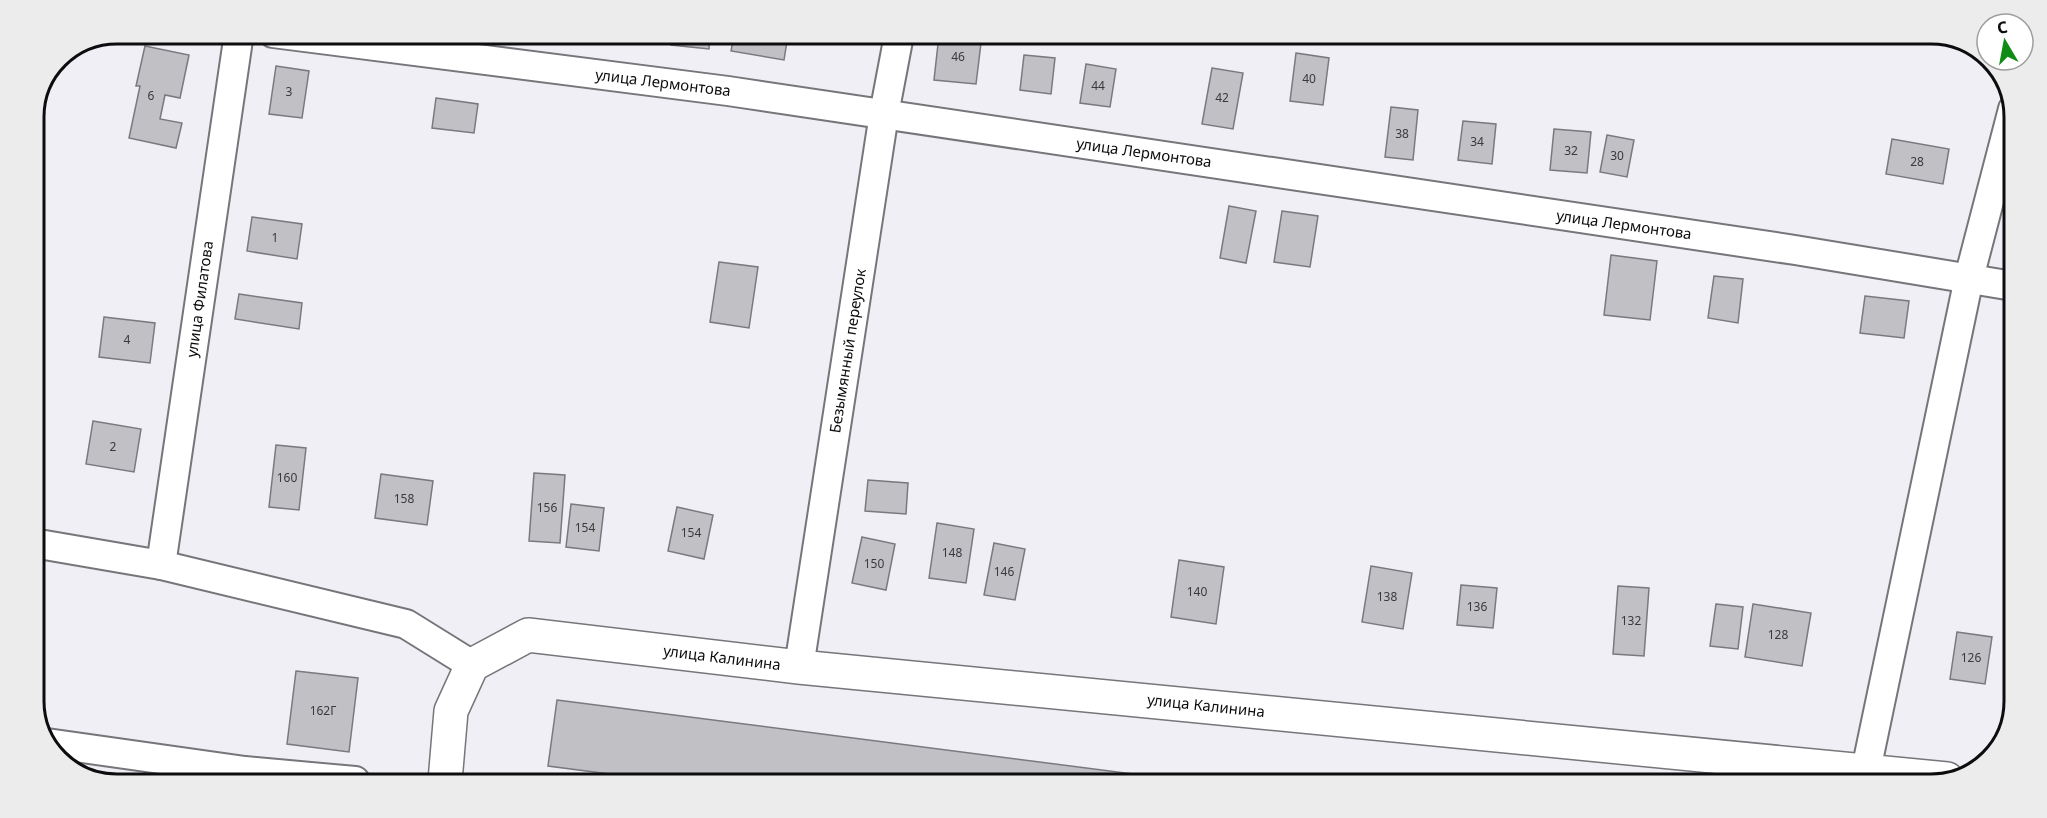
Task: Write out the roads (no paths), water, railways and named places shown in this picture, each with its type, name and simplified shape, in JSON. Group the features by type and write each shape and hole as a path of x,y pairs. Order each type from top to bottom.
{"street":[{"name":"улица Филатова","path":"161,565 237,44"},
{"name":"улица Лермонтова","path":"359,44 728,91 1748,243 2003,284"},
{"name":"Безымянный переулок","path":"799,667 884,114 897,44"},
{"path":"1866,770 1969,278 2003,147"},
{"path":"44,545 161,565 406,624 472,665 451,711 446,774"},
{"name":"улица Калинина","path":"472,665 528,635 799,667 1902,774"},
{"path":"58,745 232,774"}]}
